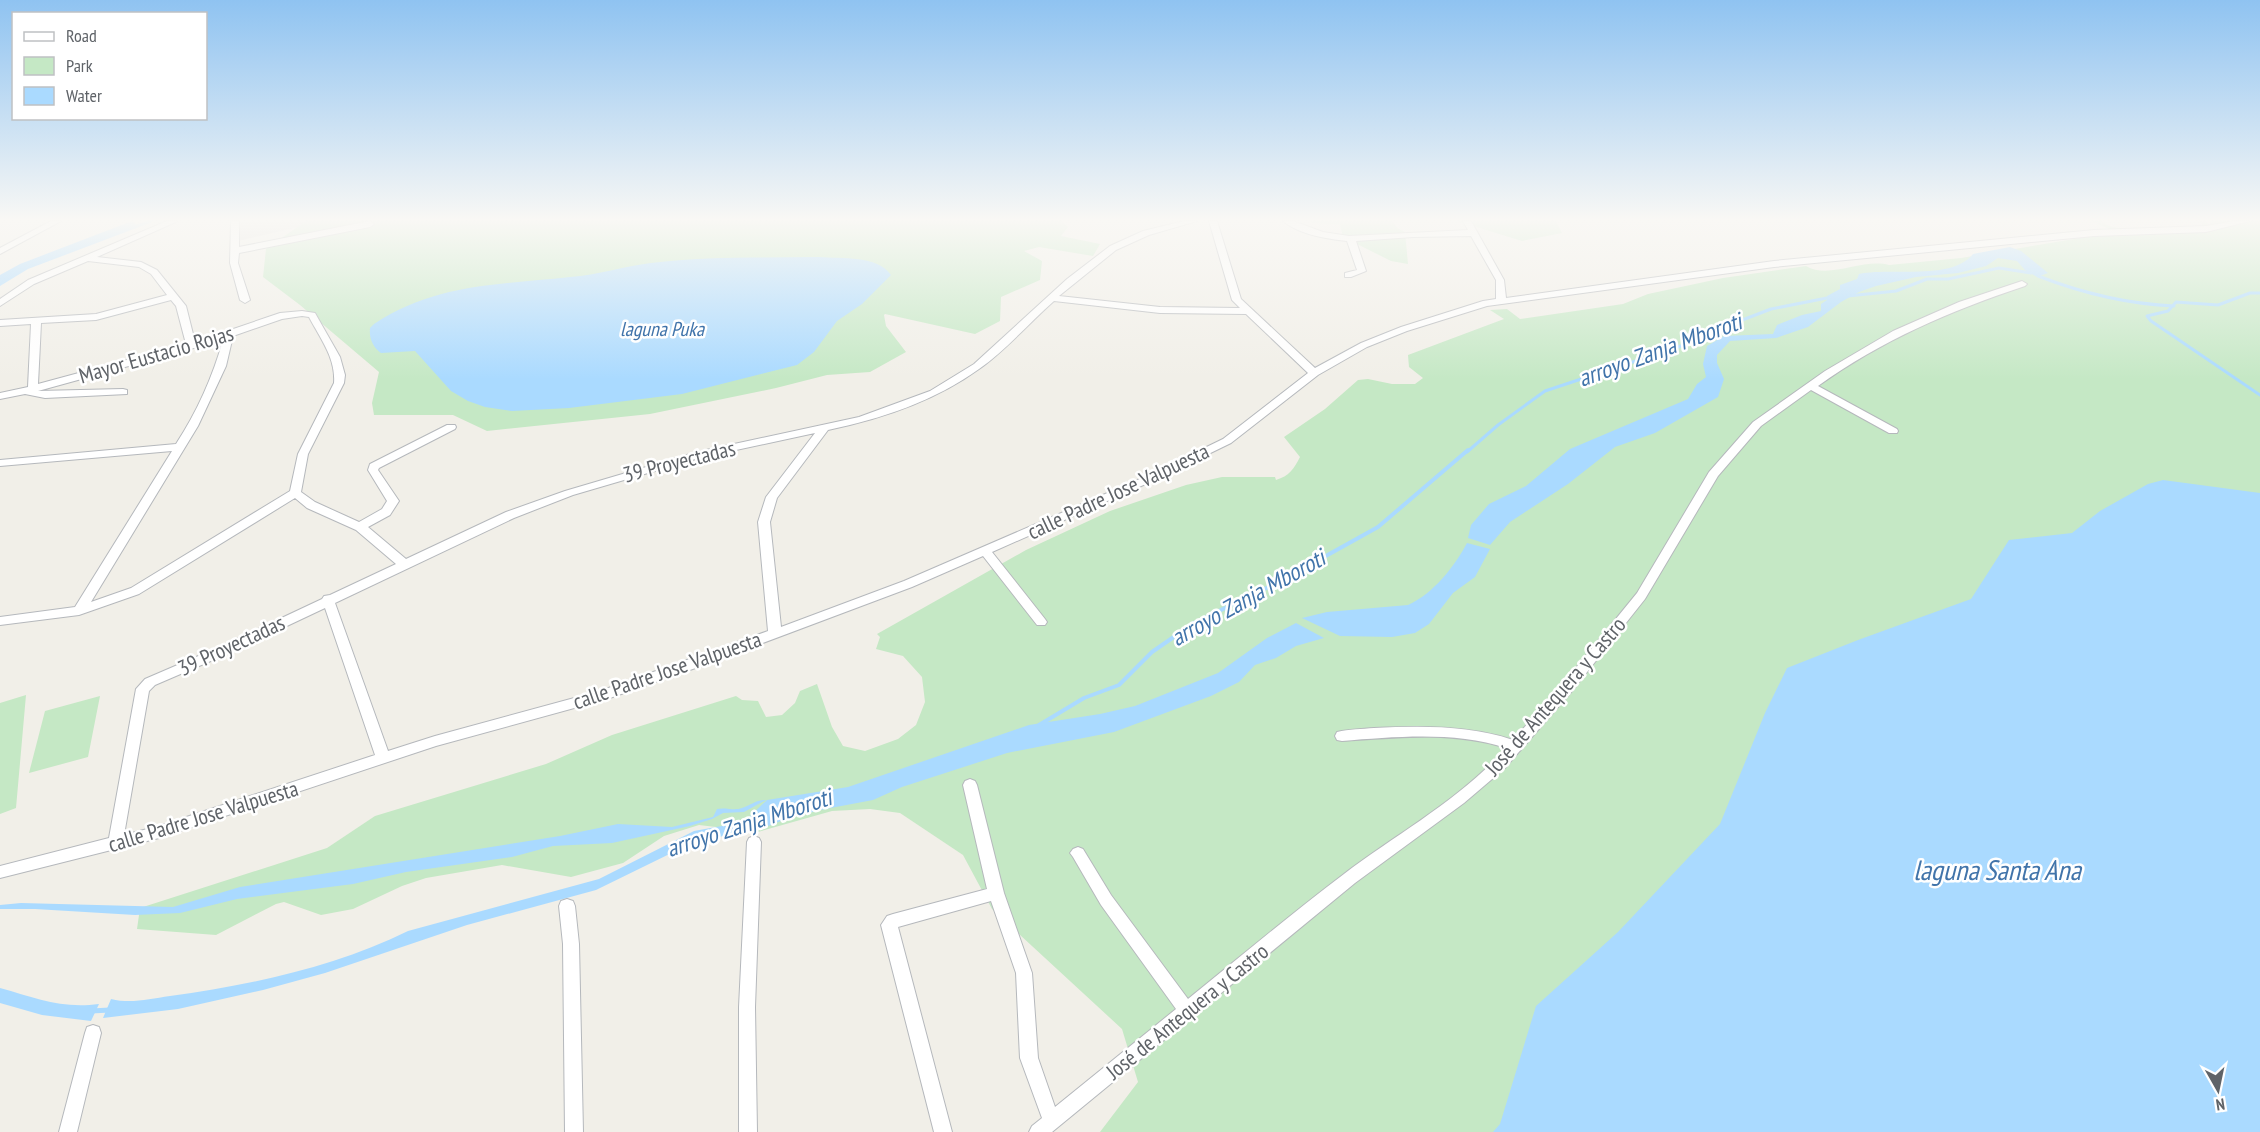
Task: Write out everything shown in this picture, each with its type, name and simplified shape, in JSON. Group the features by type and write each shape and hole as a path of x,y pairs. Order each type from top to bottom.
{"street":[{"path":"0,303 31,282 49,274"},
{"path":"154,274 181,306 191,345"},
{"path":"237,274 245,300"},
{"name":"39 Proyectadas","path":"115,844 145,686 510,515 614,478 697,455 862,420 943,388 977,366 1081,274"},
{"path":"1229,274 1237,300 1245,311 1314,373"},
{"path":"1348,275 1352,274"},
{"path":"1496,274 1500,280 1501,299"},
{"name":"calle Padre Jose Valpuesta","path":"0,872 115,844 238,807 478,729 602,695 702,662 908,584 986,552 1227,441 1314,373 1338,358 1394,333 1501,299 1706,274"},
{"name":"José de Antequera y Castro","path":"1038,1132 1350,878 1460,799 1500,764 1568,688 1641,596 1713,474 1757,424 1811,386 1896,333 1962,304 2022,284"},
{"path":"0,323 105,316 174,296"},
{"path":"1052,298 1160,310 1245,311"},
{"name":"Mayor Eustacio Rojas","path":"0,396 191,345 292,314 312,315 336,360 341,375 303,454 295,493"},
{"path":"36,321 30,389 33,394 123,392"},
{"path":"79,611 193,426 221,366 229,334"},
{"path":"1811,386 1893,431"},
{"path":"360,528 386,512 393,501 373,470 374,466 451,427"},
{"path":"775,634 764,522 772,497 825,427"},
{"path":"0,463 180,447"},
{"path":"0,621 79,611 135,591 295,493 311,505 360,528 404,564"},
{"path":"986,552 1041,622"},
{"path":"328,599 383,759"},
{"path":"1342,736 1388,732 1465,736 1498,739 1516,747"},
{"path":"970,785 996,893 1024,973 1029,1058 1052,1120"},
{"path":"748,1132 747,1007 754,842"},
{"path":"1078,853 1106,900 1187,1011"},
{"path":"943,1132 889,925 893,921 996,893"},
{"path":"567,906 571,944 574,1132"},
{"path":"68,1132 93,1033"}],"green space":[{"name":"laguna Puka","path":"263,274 1041,274 1040,280 1001,297 1000,321 975,334 885,314 886,326 906,352 870,372 827,375 650,414 487,431 453,415 374,415 372,403 379,372 263,277"},
{"path":"1752,274 2260,274 2260,1132 1100,1132 1138,1082 1122,1029 992,909 963,855 900,813 870,809 832,811 758,832 699,825 664,836 623,863 571,877 502,865 426,878 402,886 353,909 321,915 284,902 216,935 137,929 140,908 327,848 375,816 546,764 612,735 736,696 742,700 758,701 766,717 782,715 795,703 800,691 817,684 832,727 843,746 865,751 898,739 916,725 925,702 922,677 903,656 876,649 880,637 877,634 1026,550 1110,511 1186,485 1222,477 1275,477 1276,480 1288,474 1300,457 1284,437 1325,409 1358,380 1415,384 1423,378 1409,367 1408,355 1504,319 1490,310 1507,309 1520,319 1623,304 1648,294"},
{"path":"26,695 16,808 0,814 0,703"},
{"path":"100,696 88,757 29,773 45,711"}],"water":[{"path":"2,274 20,274 0,286 0,275"},
{"name":"laguna Puka","path":"591,274 891,275 862,304 837,321 814,352 797,365 682,394 569,408 512,411 485,407 468,401 451,391 415,351 381,353 370,336 370,328 374,324 421,300 445,293 469,288"},
{"path":"1859,274 1949,274 1916,277 1859,292 1841,302 1808,327 1776,338 1730,341 1717,355 1717,363 1724,379 1718,397 1655,433 1615,447 1568,484 1510,522 1490,545 1468,538 1471,525 1489,504 1526,486 1570,449 1688,399 1697,384 1706,377 1703,364 1707,346 1724,336 1773,334 1777,325 1802,315 1821,311 1821,304 1827,300 1827,296 1840,289 1840,285 1857,279"},
{"name":"laguna Santa Ana","path":"2163,480 2260,493 2260,1132 1493,1132 1500,1124 1536,1006 1618,932 1720,824 1765,713 1787,668 1971,599 2009,540 2072,533 2100,511 2148,484"},
{"path":"1467,543 1490,549 1475,577 1453,593 1429,624 1415,633 1392,637 1340,636 1302,618 1327,612 1408,605 1434,587 1456,561"},
{"path":"1296,623 1324,638 1296,646 1276,658 1255,665 1239,682 1211,696 1114,732 1007,753 902,787 873,800 820,810 763,828 694,842 596,890 467,925 325,973 178,1009 103,1018 111,999 147,1000 292,973 351,955 408,931 599,879 694,831 738,823 750,816 767,800 848,787 1029,725 1135,706 1218,673 1267,638"},
{"path":"766,800 744,812 723,813 712,819 690,826 612,843 553,846 512,857 406,872 353,884 237,899 180,913 135,915 0,909 0,905 21,903 173,907 240,887 560,836 618,824 672,827 713,817 717,809 739,809"},
{"path":"0,988 60,1004 99,1004 91,1021 42,1015 0,1003"}],"waterway":[{"name":"arroyo Zanja Mboroti","path":"1848,296 1896,291 1927,279 1948,279 1972,274"},
{"name":"arroyo Zanja Mboroti","path":"2038,276 2105,297 2173,306"},
{"path":"2173,306 2176,302 2218,305 2250,293 2260,293"},
{"name":"arroyo Zanja Mboroti","path":"1467,452 1498,425 1545,391 1699,340 1724,327 1771,309 1832,297"},
{"path":"2173,306 2168,311 2147,316 2151,321 2260,395"},
{"name":"arroyo Zanja Mboroti","path":"1039,725 1084,698 1119,685 1152,652 1194,623 1279,582 1378,527 1468,450"},
{"name":"arroyo Zanja Mboroti","path":"91,1011 110,1010"}]}
